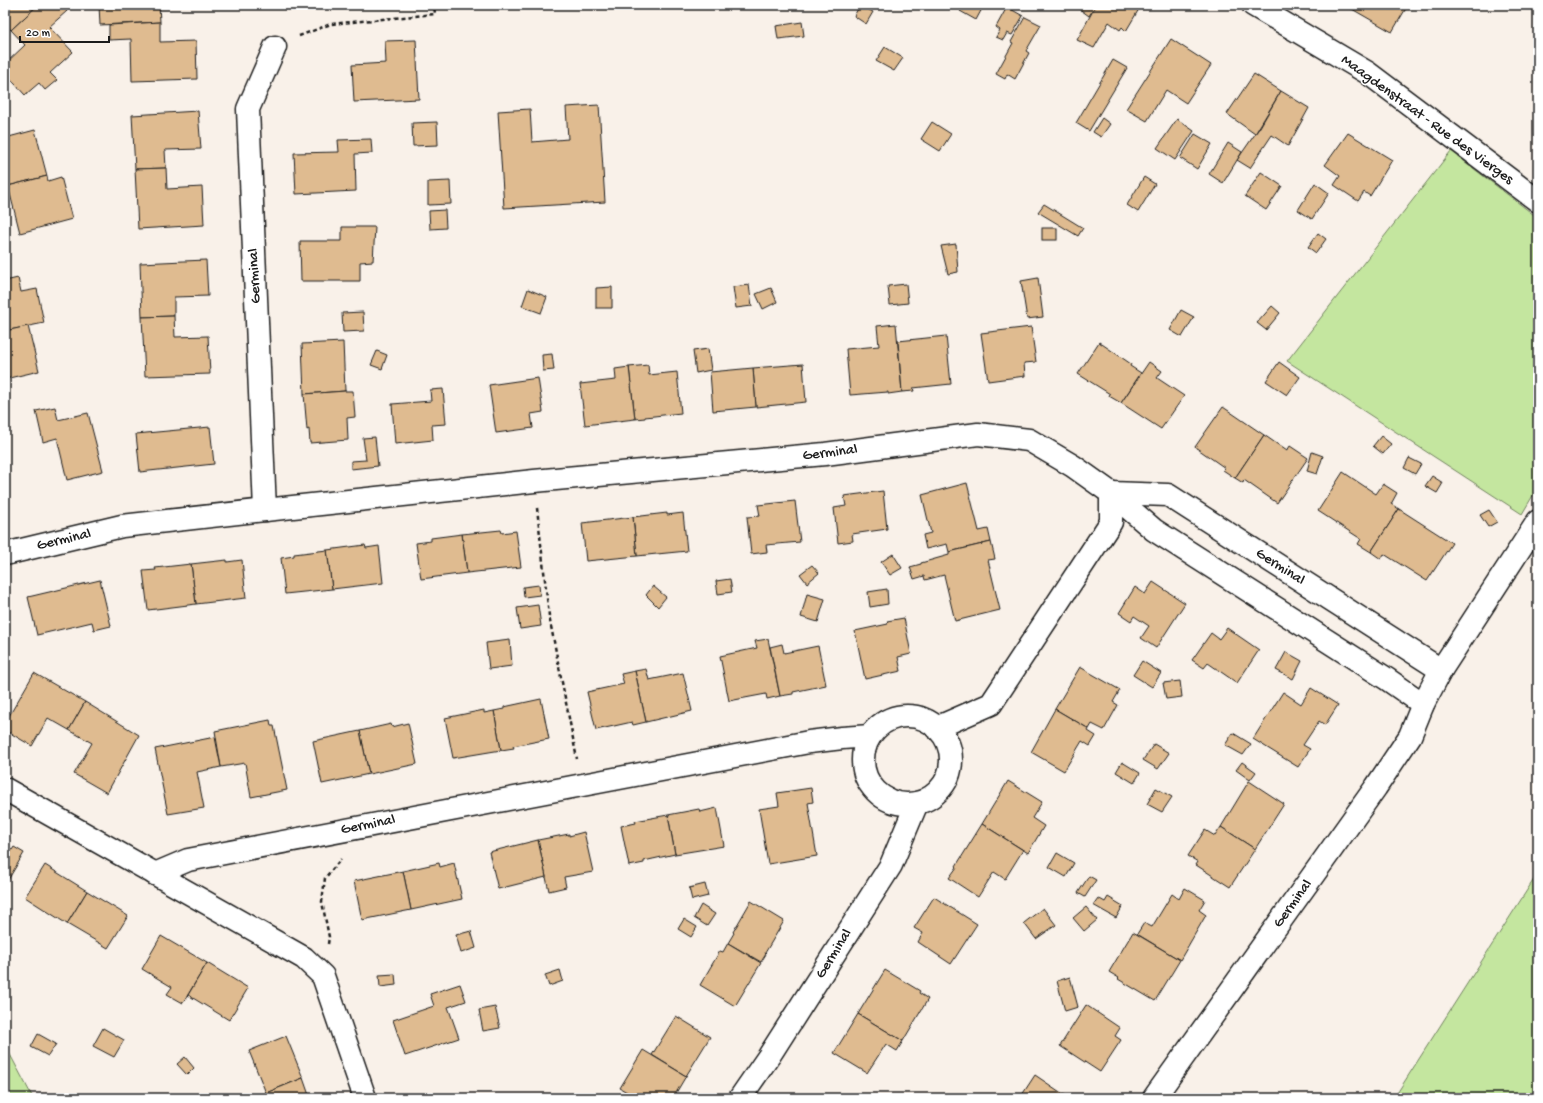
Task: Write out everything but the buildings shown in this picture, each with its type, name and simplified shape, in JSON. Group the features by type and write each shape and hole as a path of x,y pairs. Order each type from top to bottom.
{"street":[{"name":"Maagdenstraat - Rue des Vierges","path":"1253,5 1368,73 1538,201"},
{"name":"Germinal","path":"265,510 248,109 275,47"},
{"name":"Germinal","path":"5,554 122,526 534,481 826,454 978,434 1029,440 1073,466 1110,493 1154,530 1387,679 1423,704"},
{"name":"Germinal","path":"1110,493 1168,495 1442,670"},
{"path":"936,728 991,704 1112,522 1110,493"},
{"name":"Germinal","path":"1154,1098 1376,787 1410,736 1423,704 1442,670 1538,521"},
{"path":"914,716 931,722 936,728 943,734 950,750 950,767 944,783 932,796 917,803 899,803 883,797 871,785 864,769 863,752 870,736 882,724 897,717 914,716"},
{"name":"Germinal","path":"155,874 188,860 809,742 870,736"},
{"path":"5,789 304,958 323,976 365,1098"},
{"name":"Germinal","path":"740,1098 769,1056 891,865 917,803"}],"path":[{"path":"275,47 315,28 331,24 435,14 434,5"},
{"path":"534,481 549,616 582,784"},
{"path":"323,976 329,938 322,902 325,878 343,857"}],"green space":[{"path":"1451,151 1538,218 1538,487 1522,514 1287,361"},
{"path":"1538,873 1538,1098 1394,1098"},
{"path":"5,1045 33,1098 5,1098"}]}
